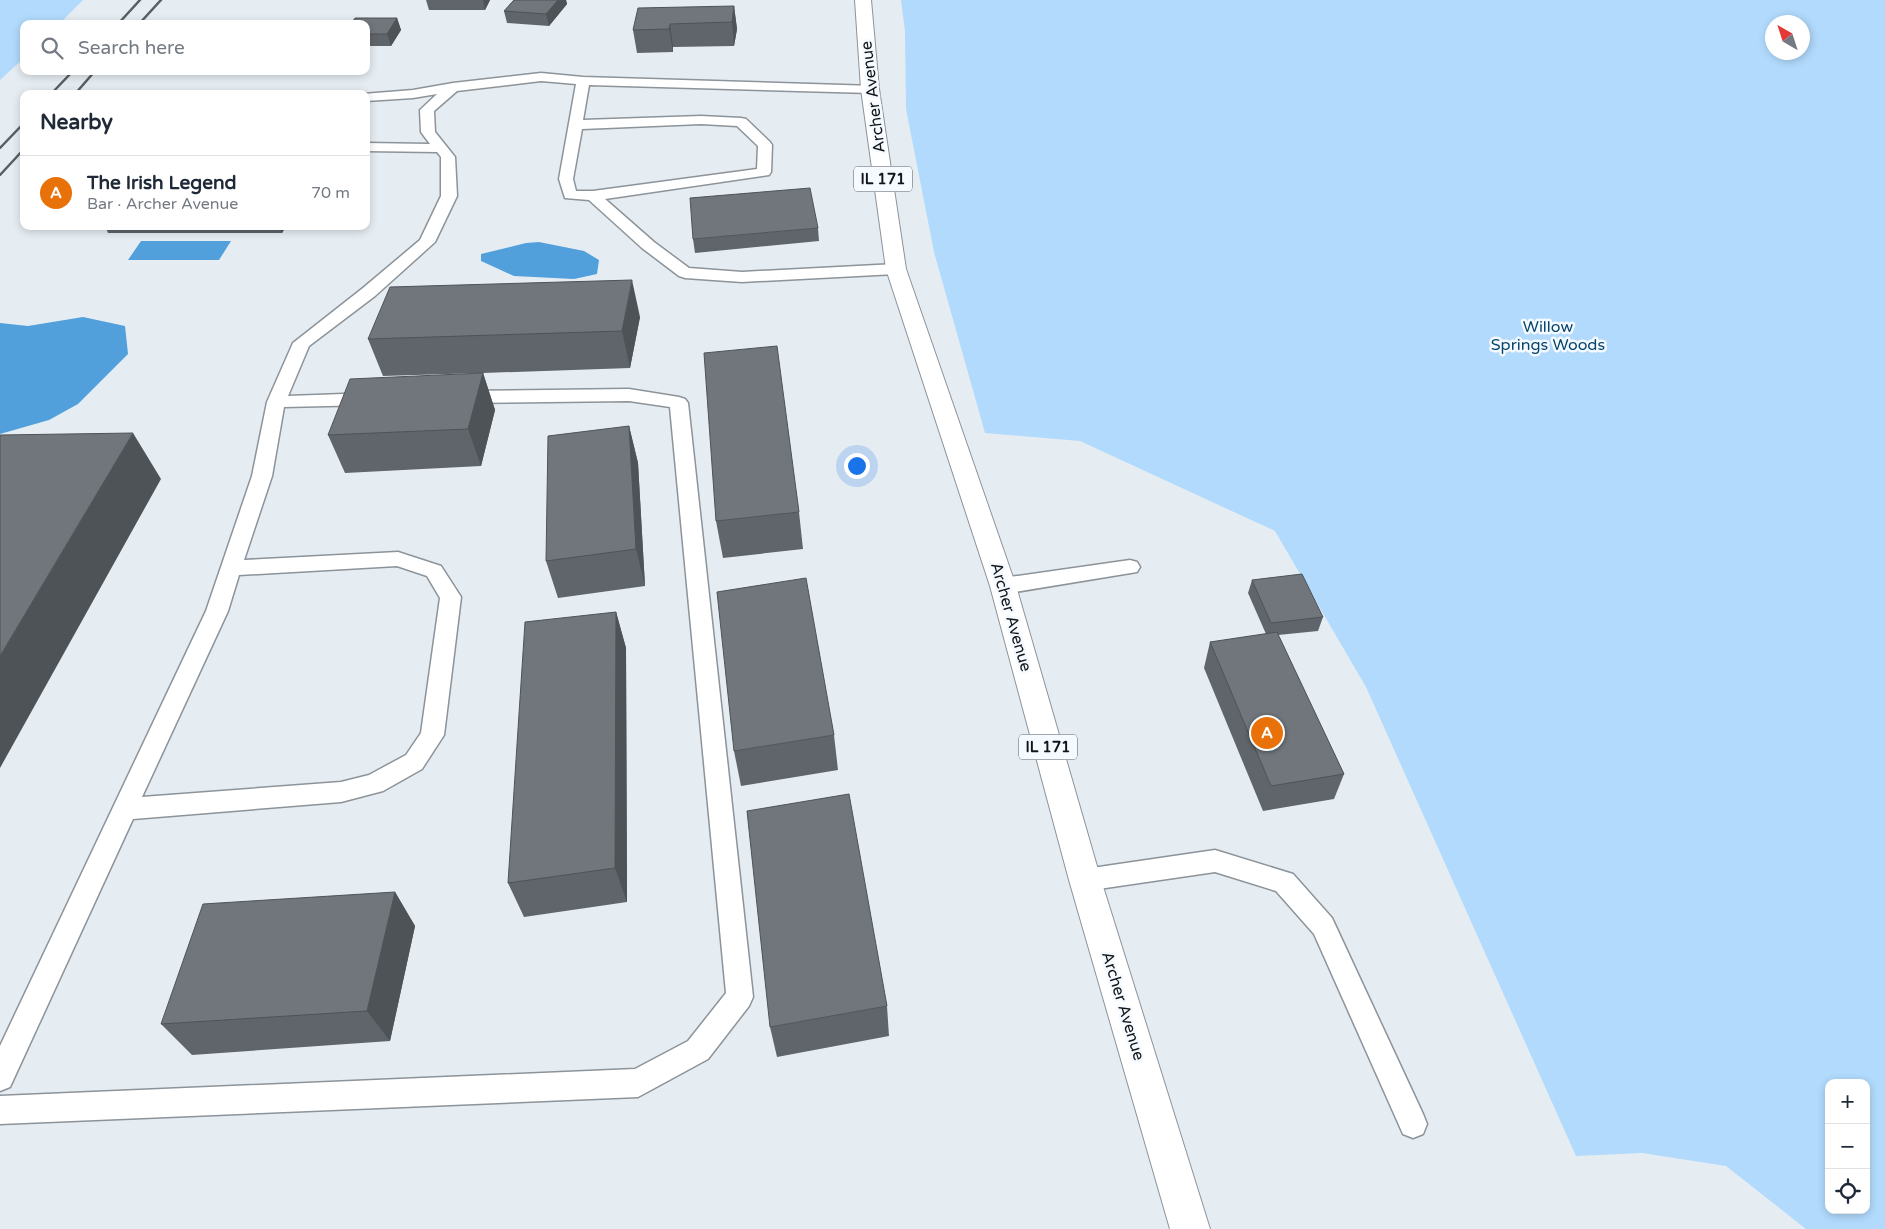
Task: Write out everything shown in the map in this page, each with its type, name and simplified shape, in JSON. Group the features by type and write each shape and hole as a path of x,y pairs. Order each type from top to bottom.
{"main road":[{"name":"Archer Avenue","path":"863,0 870,89 896,269 1003,586 1085,880 1190,1229"}],"lane":[{"path":"370,96 413,94 453,87 541,77 583,81 870,89"},
{"path":"575,125 701,120 741,122 765,145 764,172 593,196 570,195 566,179 575,125 583,81"},
{"path":"0,1077 217,611 262,476 276,402 302,343 369,292 427,242 449,196 448,158 428,132 427,110 453,87"},
{"path":"370,147 440,148"},
{"path":"593,196 648,245 685,272 742,277 896,269"},
{"path":"0,1110 638,1083 698,1050 740,997 679,403 630,395 435,398"},
{"path":"276,402 396,399"},
{"path":"125,808 341,792 375,784 414,762 432,735 451,597 434,571 398,559 231,568"},
{"path":"1003,586 1130,567"},
{"path":"1085,880 1215,861 1284,882 1322,926 1412,1124"}],"green space":[{"path":"0,0 83,0 63,20 20,20 20,62 0,80"},
{"name":"Willow Springs Woods","path":"901,0 1885,0 1885,1229 1806,1229 1726,1166 1642,1153 1576,1156 1366,687 1275,531 1080,441 985,433 934,252 906,109 905,31"}],"water":[{"path":"141,241 231,241 219,260 128,260"},
{"path":"539,242 584,251 599,260 597,274 574,279 514,276 481,261 481,254 526,243"},
{"path":"83,317 125,326 128,354 78,404 49,420 0,434 0,323 28,326"}],"building":[{"path":"514,0 558,0 546,14 504,11"},
{"path":"734,6 732,22 670,24 669,29 633,30 638,8"},
{"path":"355,18 397,18 387,34 370,34 370,20 354,20"},
{"path":"810,188 818,228 693,239 690,198"},
{"path":"632,280 622,331 368,339 390,287"},
{"path":"777,346 799,512 716,521 704,353"},
{"path":"483,373 468,429 328,435 350,379"},
{"path":"629,426 636,549 546,561 548,436"},
{"path":"133,433 0,656 0,435"},
{"path":"1302,574 1323,617 1271,623 1252,580"},
{"path":"806,578 834,735 734,751 717,592"},
{"path":"616,612 615,868 508,883 525,622"},
{"path":"1277,632 1344,774 1271,786 1210,642"},
{"path":"849,794 887,1006 770,1027 747,811"},
{"path":"395,892 367,1011 161,1024 203,904"}],"railway":[{"path":"122,20 140,0"},
{"path":"143,20 161,0"},
{"path":"55,90 69,75"},
{"path":"78,90 92,75"},
{"path":"0,148 20,127"},
{"path":"0,175 20,153"}],"place":[{"name":"The Irish Legend","path":"1267,733"}]}
